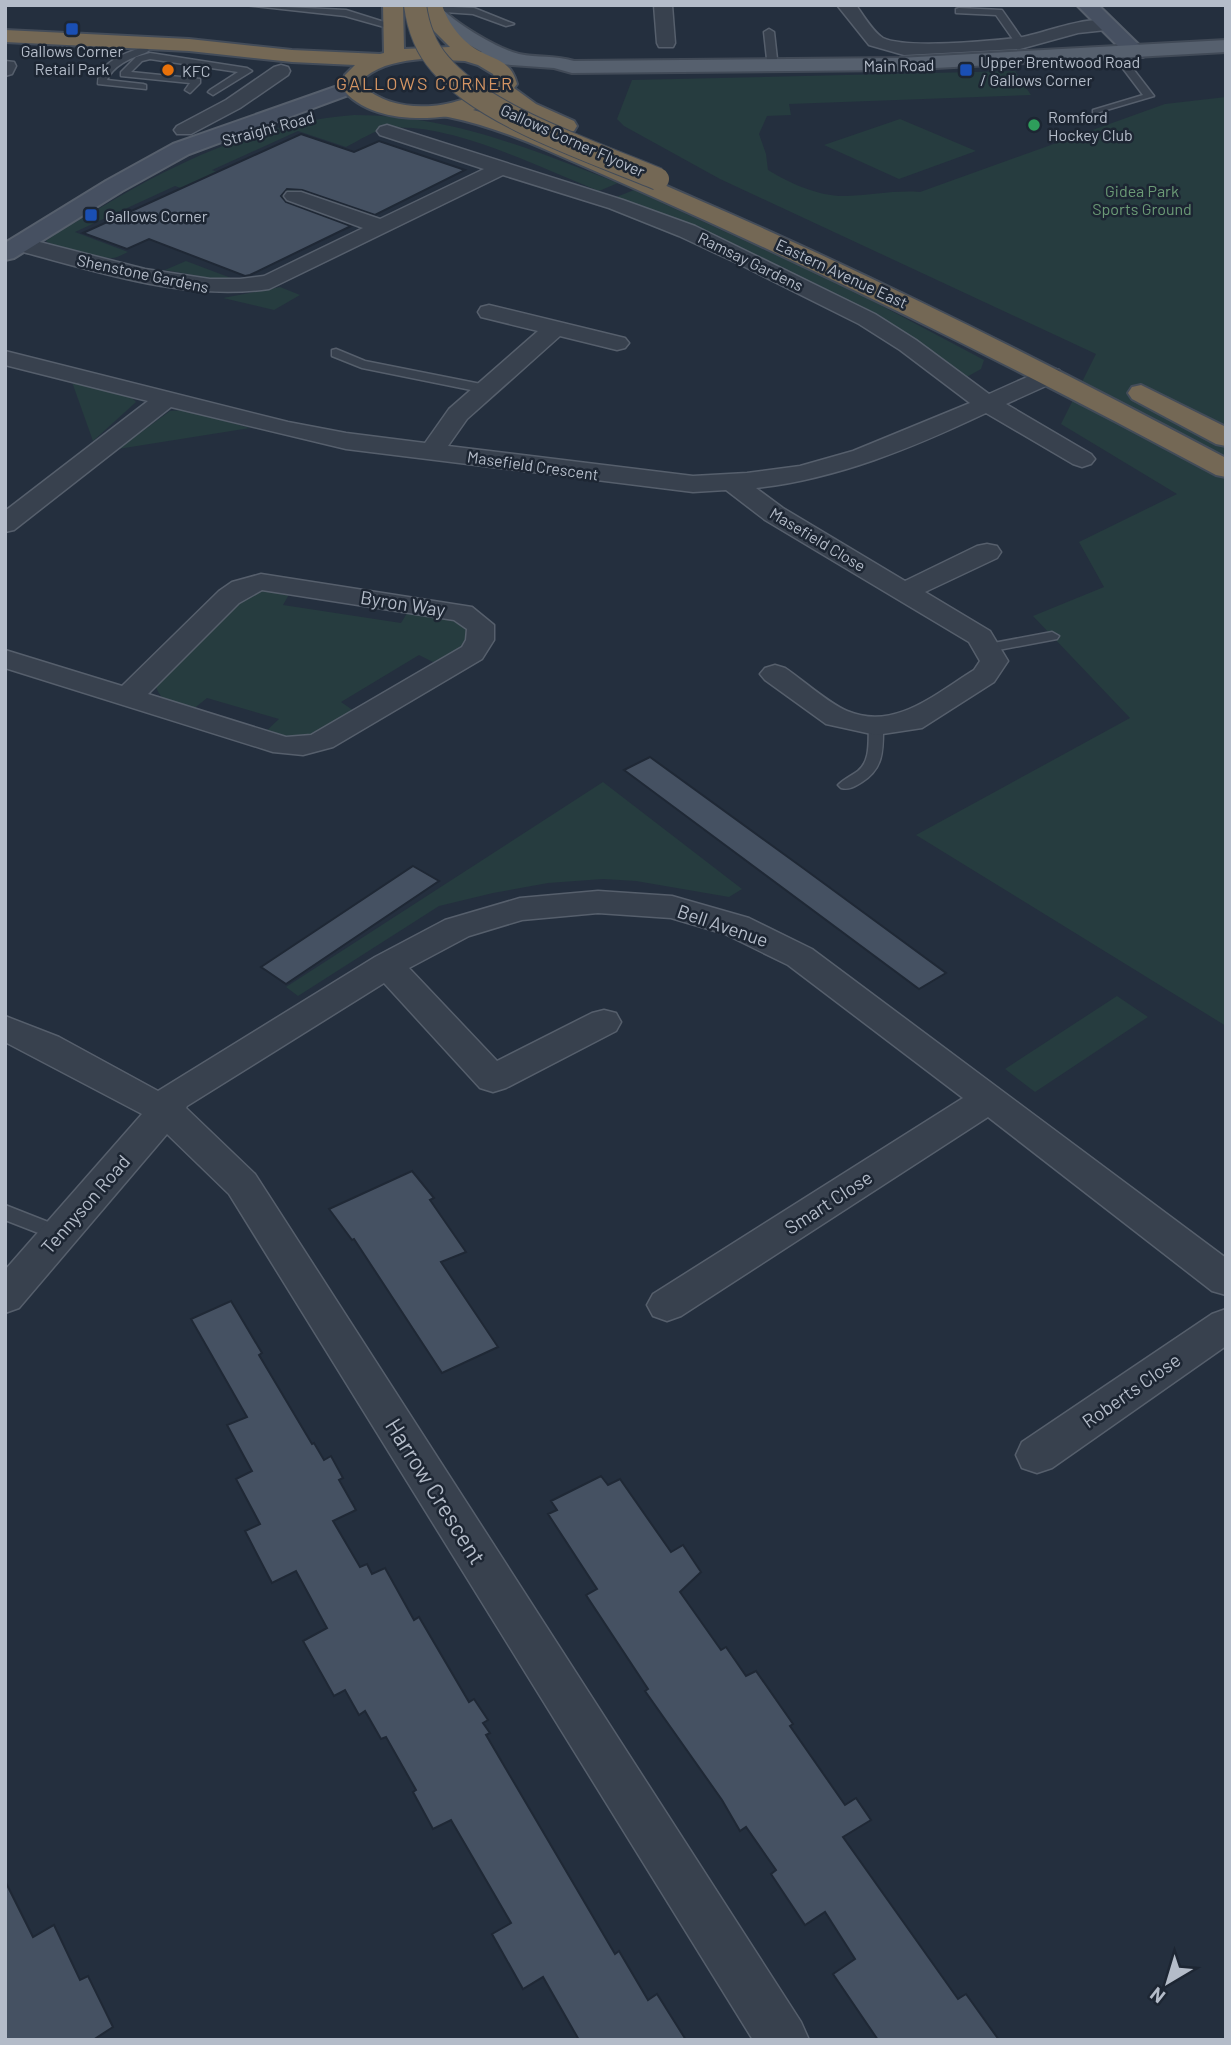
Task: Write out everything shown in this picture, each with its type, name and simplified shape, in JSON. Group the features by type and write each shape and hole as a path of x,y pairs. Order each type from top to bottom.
{"highway":[{"path":"352,86 355,75 391,45 393,5"},
{"path":"426,7 439,26 474,57 503,72 504,87"},
{"name":"Gallows Corner Flyover","path":"426,7 418,28 446,71 466,87 499,108 666,176"},
{"path":"5,27 160,40 162,45"},
{"path":"5,36 117,51 162,45 287,64 332,75 352,86 357,94 368,101 402,110 443,110 485,101 504,87"},
{"path":"287,64 320,55 391,45 474,57"},
{"path":"504,87 535,107 666,176 804,255"},
{"name":"Eastern Avenue East","path":"443,110 504,126 804,255 1051,375 1226,469"},
{"name":"Eastern Avenue East","path":"666,176 793,226 882,266"},
{"path":"1123,383 1226,438"}],"main road":[{"path":"426,7 453,28 512,59"},
{"name":"Main Road","path":"504,87 525,75 572,67 773,68 950,64 1226,46"},
{"name":"Main Road","path":"474,57 556,62 572,67"}],"street":[{"path":"663,5 666,43"},
{"path":"846,5 875,41 904,49 1020,43 1077,28 1106,25"},
{"path":"1087,5 1127,53"},
{"path":"184,130 238,100 287,64"},
{"path":"238,100 272,117 310,96 332,75"},
{"name":"Straight Road","path":"13,248 140,170 204,139 308,106 352,86"},
{"name":"Straight Road","path":"140,170 258,128 299,118 348,110 402,110"},
{"name":"Ramsay Gardens","path":"387,131 616,204 687,231 758,264 867,319 908,345 986,403 1082,459"},
{"name":"Shenstone Gardens","path":"13,248 209,288 246,288 269,282 501,168"},
{"path":"294,196 381,227"},
{"path":"489,312 617,343"},
{"path":"432,451 458,414 555,328"},
{"name":"Masefield Crescent","path":"5,359 323,436 693,484 734,484 836,465 1051,375"},
{"path":"5,524 166,399"},
{"name":"Masefield Close","path":"734,484 774,514 980,637 988,648"},
{"path":"905,591 987,552"},
{"name":"Byron Way","path":"5,659 284,746 303,746 322,741 472,653 481,641 482,632 480,625 462,613 261,582 242,587 229,597 128,697"},
{"path":"775,674 837,718 876,726 911,722 984,676 994,661 988,648"},
{"name":"Bell Avenue","path":"166,1111 173,1097 387,965 457,928 520,909 598,902 672,907 737,926 800,957 1226,1280"},
{"path":"387,965 494,1079 604,1023"},
{"name":"Harrow Crescent","path":"5,1028 46,1046 166,1111 242,1184 783,2040"},
{"name":"Smart Close","path":"667,1305 988,1099"},
{"name":"Tennyson Road","path":"5,1297 166,1111"},
{"name":"Roberts Close","path":"1037,1455 1226,1325"}],"lane":[{"path":"248,5 346,13 391,45"},
{"path":"426,7 474,11 509,24"},
{"path":"959,11 999,12 1020,43"},
{"path":"769,32 773,68"},
{"path":"117,51 101,82 110,85 213,92 238,100"},
{"path":"1096,112 1149,96 1127,53"},
{"path":"190,90 197,81 124,74 139,59 150,56 247,71 213,92"},
{"path":"336,353 362,364 485,389"},
{"path":"988,648 1052,636"},
{"path":"846,785 866,774 875,762 876,726"},
{"path":"5,1212 59,1234"}],"green space":[{"name":"Gidea Park Sports Ground","path":"1015,71 1031,95 789,104 791,115 767,116 759,134 768,170 806,189 837,196 920,192 1165,104 1226,97 1226,1026 916,835 1130,718 1033,616 1104,587 1079,542 1177,494 1061,424 1096,354 720,179 624,126 617,119 632,80"},
{"path":"354,115 424,121 489,136 618,183 599,191 496,149 441,132 390,128 373,133 346,147 298,131 212,170 262,189 284,179 310,189 281,203 228,205 175,186 75,232 128,252 118,257 88,254 58,247 46,241 168,170 227,144 289,125"},
{"path":"900,119 976,151 899,179 824,145"},
{"path":"634,190 850,289 984,360 981,369 965,378 614,198"},
{"path":"186,261 239,281 165,270"},
{"path":"280,287 300,295 274,310 223,298"},
{"path":"72,382 131,397 136,402 93,441"},
{"path":"185,410 250,428 118,449 170,411"},
{"path":"266,588 291,591 283,605 401,623 409,610 459,620 468,627 467,645 439,665 419,655 341,702 357,713 303,740 264,733 279,719 207,698 192,710 162,697 156,687 233,603"},
{"path":"603,782 742,889 729,897 636,881 603,879 548,883 493,893 439,906 298,996 286,987"},
{"path":"1117,996 1148,1017 1035,1092 1005,1069"}],"building":[{"path":"301,134 354,152 379,141 465,170 375,215 302,190 287,189 281,196 286,202 351,226 245,276 149,239 127,249 83,233"},
{"path":"650,757 946,973 919,989 624,770"},
{"path":"413,866 439,881 286,984 261,967"},
{"path":"412,1171 434,1198 430,1200 466,1252 441,1262 498,1347 442,1373 354,1239 352,1240 329,1209"},
{"path":"231,1301 262,1353 259,1355 312,1444 314,1443 324,1460 331,1456 343,1478 339,1480 356,1510 333,1521 360,1567 367,1564 372,1574 385,1568 414,1620 419,1617 469,1702 474,1699 488,1720 483,1723 490,1733 486,1735 615,1954 619,1951 648,2000 657,1994 686,2040 579,2040 543,1977 523,1989 492,1934 511,1923 451,1820 433,1829 413,1792 416,1790 386,1737 381,1739 365,1711 359,1715 345,1690 334,1696 303,1641 327,1628 296,1571 272,1583 245,1531 260,1524 236,1479 252,1471 227,1425 247,1417 191,1319"},
{"path":"601,1476 608,1485 620,1479 671,1552 683,1545 701,1572 680,1592 721,1650 726,1647 746,1676 756,1671 793,1724 790,1726 845,1805 856,1798 871,1820 843,1837 958,1999 966,1994 999,2040 878,2040 833,1974 855,1959 825,1912 805,1925 771,1874 776,1870 746,1827 740,1831 722,1800 645,1691 648,1689 586,1595 597,1589 548,1514 557,1510 551,1501"},
{"path":"5,1881 33,1937 54,1925 80,1980 88,1976 113,2027 93,2040 5,2040"}],"place":[{"name":"Gallows Corner Retail Park","path":"72,29"},
{"name":"KFC","path":"168,70"},
{"name":"Upper Brentwood Road / Gallows Corner","path":"966,70"},
{"name":"Romford Hockey Club","path":"1034,125"},
{"name":"Gallows Corner","path":"91,215"}],"district":[{"name":"GALLOWS CORNER","path":"425,83"}]}
